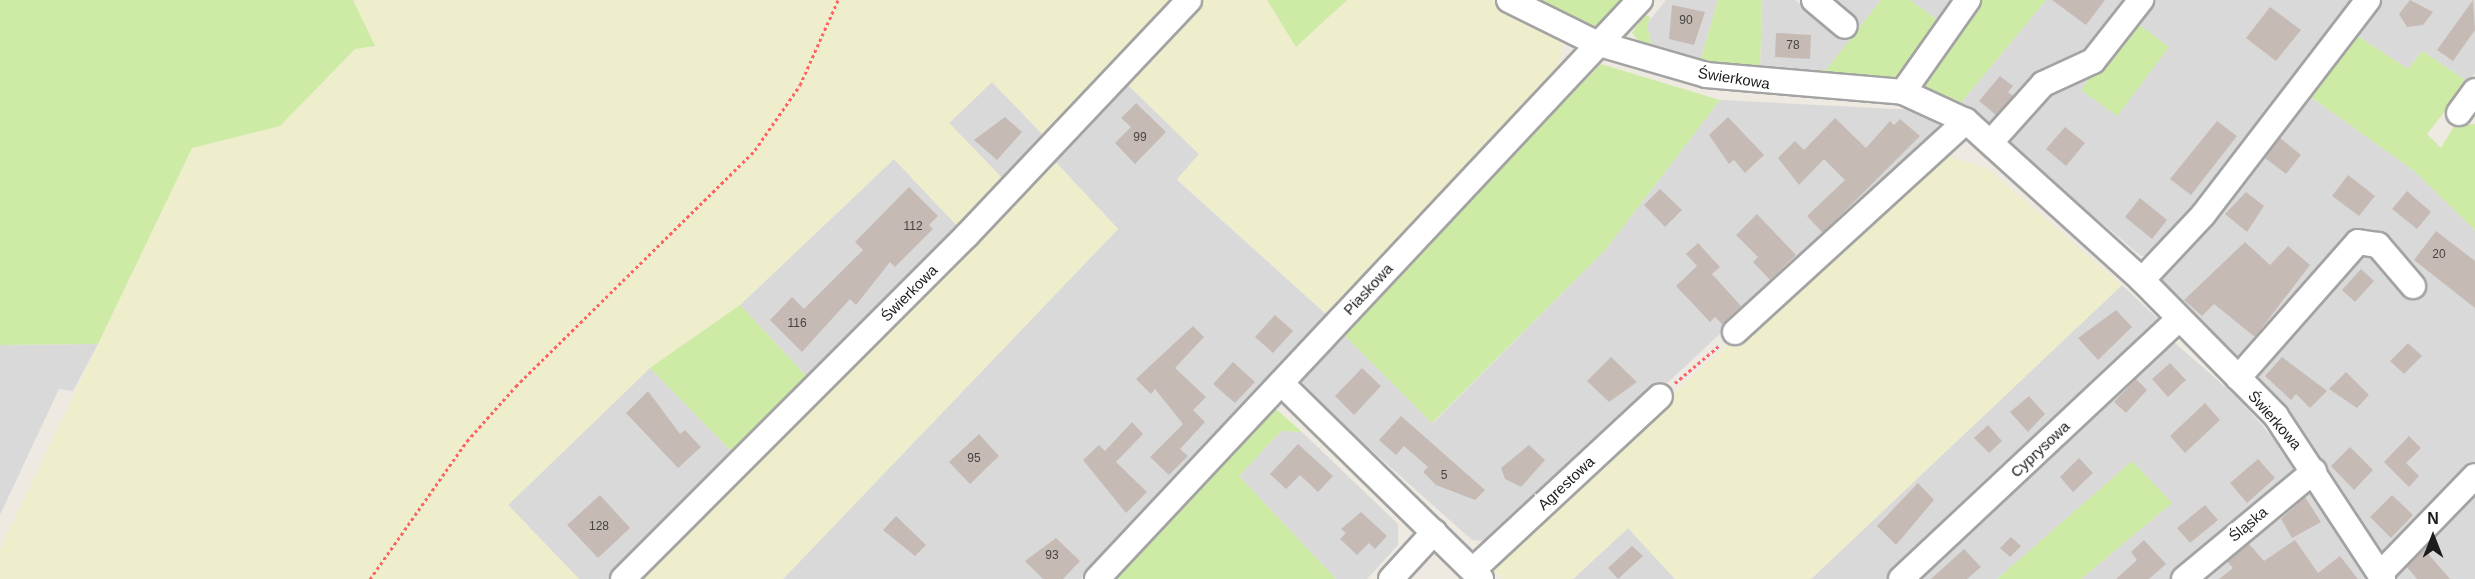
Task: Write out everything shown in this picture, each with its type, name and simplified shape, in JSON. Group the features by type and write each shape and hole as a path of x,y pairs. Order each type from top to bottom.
{"street":[{"name":"Świerkowa","path":"623,579 966,235 1189,0"},
{"name":"Świerkowa","path":"1509,0 1596,43 1734,80 1903,92 1966,121 2142,280 2297,442 2381,577"},
{"name":"Piaskowa","path":"1097,579 1596,43 1640,0"},
{"path":"1814,0 1845,26"},
{"path":"1903,92 1968,0"},
{"path":"1991,142 2043,84 2093,61 2141,0"},
{"path":"2142,280 2203,215 2368,0"},
{"path":"2459,113 2475,91"},
{"path":"1735,332 1966,121"},
{"path":"2238,378 2358,242 2378,245 2413,286"},
{"name":"Cyprysowa","path":"1901,579 2178,320"},
{"name":"Agrestowa","path":"1281,383 1477,575 1660,396"},
{"name":"Śląska","path":"2184,579 2314,471"},
{"path":"2381,577 2475,476"},
{"path":"1391,579 1434,532"}],"path":[{"path":"370,579 467,441 516,386 755,150 800,85 838,0"},
{"path":"1660,396 1735,332"}],"shaded area":[{"path":"1666,0 1718,0 1701,59 1651,44 1647,24"},
{"path":"1762,0 1795,0 1850,41 1826,70 1760,70"},
{"path":"1826,0 1881,0 1860,27"},
{"path":"1910,0 1961,0 1943,24"},
{"path":"2046,0 2350,0 2193,212 2150,255 2141,256 1960,104"},
{"path":"2377,0 2475,0 2475,73 2468,82 2422,51 2408,69 2353,33"},
{"path":"992,82 1049,141 1006,182 949,123"},
{"path":"1126,83 1200,155 1177,180 1326,314 1081,579 783,579 1118,229 1051,157"},
{"path":"2308,95 2413,170 2475,230 2475,466 2380,558 2294,421 2198,328 2162,288 2160,275"},
{"path":"1720,100 1917,110 1938,122 1937,131 1497,542 1472,540 1296,383 1341,332 1433,423 1606,249"},
{"path":"894,159 961,230 808,378 740,305"},
{"path":"2122,285 2157,318 2159,329 1894,579 1811,579"},
{"path":"2168,337 2238,398 2303,472 2177,579 2081,579 2172,503 2058,527 1997,579 1912,579"},
{"path":"98,344 73,391 59,389 0,515 0,345"},
{"path":"650,368 735,455 607,579 579,579 508,505"},
{"path":"1281,431 1302,432 1398,524 1398,545 1367,579 1336,579 1239,476"},
{"path":"2475,484 2475,579 2394,579 2392,576"},
{"path":"2302,487 2313,494 2369,579 2197,579"},
{"path":"1628,528 1675,579 1573,579"}],"green space":[{"path":"0,0 353,0 375,46 355,49 280,126 192,148 98,344 0,345"},
{"path":"353,0 1182,0 1049,141 992,82 949,123 1006,182 961,230 894,159 740,305 650,368 508,505 579,579 0,579 0,549 192,148 280,126 355,49 374,45"},
{"path":"1203,0 1267,0 1296,47 1347,0 1490,0 1543,23 1564,40 1558,67 1326,314 1177,179 1199,154 1126,83"},
{"path":"1267,0 1347,0 1296,47"},
{"path":"1519,0 1625,0 1600,27 1583,29"},
{"path":"1718,0 1762,0 1760,70 1701,59"},
{"path":"1881,0 1910,0 1943,24 1897,82 1788,70 1826,70"},
{"path":"1975,0 2046,0 1960,104 1920,86"},
{"path":"1645,14 1651,18 1647,24 1651,44 1661,52 1643,45 1632,33"},
{"path":"2133,20 2169,47 2117,116 2081,90"},
{"path":"2353,33 2408,69 2422,51 2468,82 2427,134 2441,148 2454,126 2475,124 2475,230 2413,170 2308,95"},
{"path":"1601,64 1720,100 1606,249 1432,423 1341,332"},
{"path":"1946,155 1989,170 2122,285 1811,579 1675,579 1628,528 1573,579 1502,579 1493,570 1497,557 1667,399 1930,164"},
{"path":"1051,157 1118,229 783,579 634,579"},
{"path":"740,305 808,378 735,455 650,368"},
{"path":"1269,410 1277,410 1302,432 1281,431 1239,476 1336,579 1114,579"},
{"path":"2132,461 2172,503 2081,579 1997,579"}],"building":[{"path":"2052,0 2105,0 2086,25"},
{"path":"2410,0 2433,12 2423,25 2407,27 2399,14"},
{"path":"2473,0 2475,30 2453,61 2437,50"},
{"path":"1672,5 1705,12 1694,45 1669,39"},
{"path":"2270,7 2301,30 2276,61 2246,38"},
{"path":"1776,33 1811,35 1810,59 1775,57"},
{"path":"2000,76 2013,86 2008,92 2013,96 1996,115 1979,101"},
{"path":"1136,103 1166,132 1135,164 1115,143 1131,127 1121,118"},
{"path":"1005,117 1022,132 997,160 974,140"},
{"path":"1728,117 1764,155 1745,173 1734,160 1729,164 1709,135"},
{"path":"1835,118 1866,148 1890,121 1894,125 1900,119 1920,136 1823,233 1807,216 1845,180 1824,159 1799,185 1778,158 1795,141 1804,150"},
{"path":"2217,121 2237,136 2191,195 2170,179"},
{"path":"2065,127 2085,143 2066,166 2046,149"},
{"path":"2280,138 2301,155 2286,174 2265,158"},
{"path":"2348,175 2375,196 2359,216 2332,196"},
{"path":"909,187 938,216 929,225 933,229 895,267 890,262 856,305 850,299 802,352 770,320 792,297 804,309 863,250 855,242"},
{"path":"1660,189 1682,210 1665,227 1644,205"},
{"path":"2407,191 2431,212 2417,229 2392,209"},
{"path":"2246,192 2264,206 2247,232 2225,214"},
{"path":"2140,198 2167,220 2152,239 2125,217"},
{"path":"1757,214 1796,255 1770,280 1753,262 1758,257 1736,235"},
{"path":"2436,231 2475,261 2475,308 2414,260"},
{"path":"2245,242 2270,265 2288,246 2310,265 2255,337 2214,304 2202,316 2184,300"},
{"path":"1698,243 1720,267 1712,274 1741,306 1722,324 1715,317 1710,322 1676,286 1697,266 1686,254"},
{"path":"2361,269 2374,281 2355,302 2342,290"},
{"path":"2116,310 2132,327 2098,360 2078,338"},
{"path":"1275,315 1293,331 1273,353 1255,337"},
{"path":"1193,326 1204,337 1175,368 1206,397 1193,410 1205,422 1180,449 1188,456 1169,475 1150,457 1183,424 1155,389 1151,394 1136,379"},
{"path":"2408,343 2422,356 2404,374 2390,361"},
{"path":"1611,357 1637,382 1609,402 1587,381"},
{"path":"2282,357 2327,391 2310,408 2296,394 2291,400 2265,376"},
{"path":"1233,362 1255,382 1235,403 1213,384"},
{"path":"2170,363 2186,380 2168,397 2152,379"},
{"path":"1362,368 1381,386 1354,415 1335,396"},
{"path":"2346,372 2369,395 2357,408 2329,389"},
{"path":"2136,379 2147,390 2126,413 2114,402"},
{"path":"648,391 680,434 685,430 701,447 678,468 626,413"},
{"path":"2029,396 2045,414 2028,432 2010,412"},
{"path":"2205,403 2220,420 2185,453 2170,436"},
{"path":"1401,416 1485,490 1475,500 1436,485 1423,472 1428,467 1404,446 1396,455 1379,440"},
{"path":"1132,422 1143,434 1116,462 1147,492 1126,513 1083,460 1099,445 1105,451"},
{"path":"1988,425 2002,441 1989,453 1974,438"},
{"path":"979,434 999,456 970,484 949,462"},
{"path":"2409,436 2421,448 2406,463 2419,476 2409,487 2384,462"},
{"path":"1298,444 1333,476 1318,492 1300,475 1286,489 1270,474"},
{"path":"1529,445 1545,460 1521,487 1505,479 1501,468"},
{"path":"2350,447 2373,470 2354,490 2331,466"},
{"path":"2079,458 2093,473 2073,492 2060,477"},
{"path":"2258,459 2275,478 2247,503 2230,483"},
{"path":"1918,483 1934,500 1896,545 1877,526"},
{"path":"600,495 630,528 598,558 567,525"},
{"path":"2392,495 2413,515 2391,538 2370,517"},
{"path":"2305,497 2321,522 2292,538 2281,519"},
{"path":"2205,505 2218,520 2190,543 2177,528"},
{"path":"1361,512 1387,536 1375,549 1369,543 1357,555 1340,539 1346,533 1341,529"},
{"path":"896,516 926,545 915,556 883,530"},
{"path":"2011,537 2021,546 2010,557 2000,548"},
{"path":"1056,538 1080,561 1063,579 1043,579 1025,561"},
{"path":"2144,540 2166,564 2149,579 2116,579 2137,560 2131,552"},
{"path":"2295,540 2318,573 2340,556 2358,579 2219,579 2233,568 2227,561 2249,544 2264,561"},
{"path":"1632,546 1643,556 1618,579 1608,568"},
{"path":"1964,549 1981,567 1967,579 1931,579"},
{"path":"2424,549 2450,579 2417,579 2407,567"}]}
